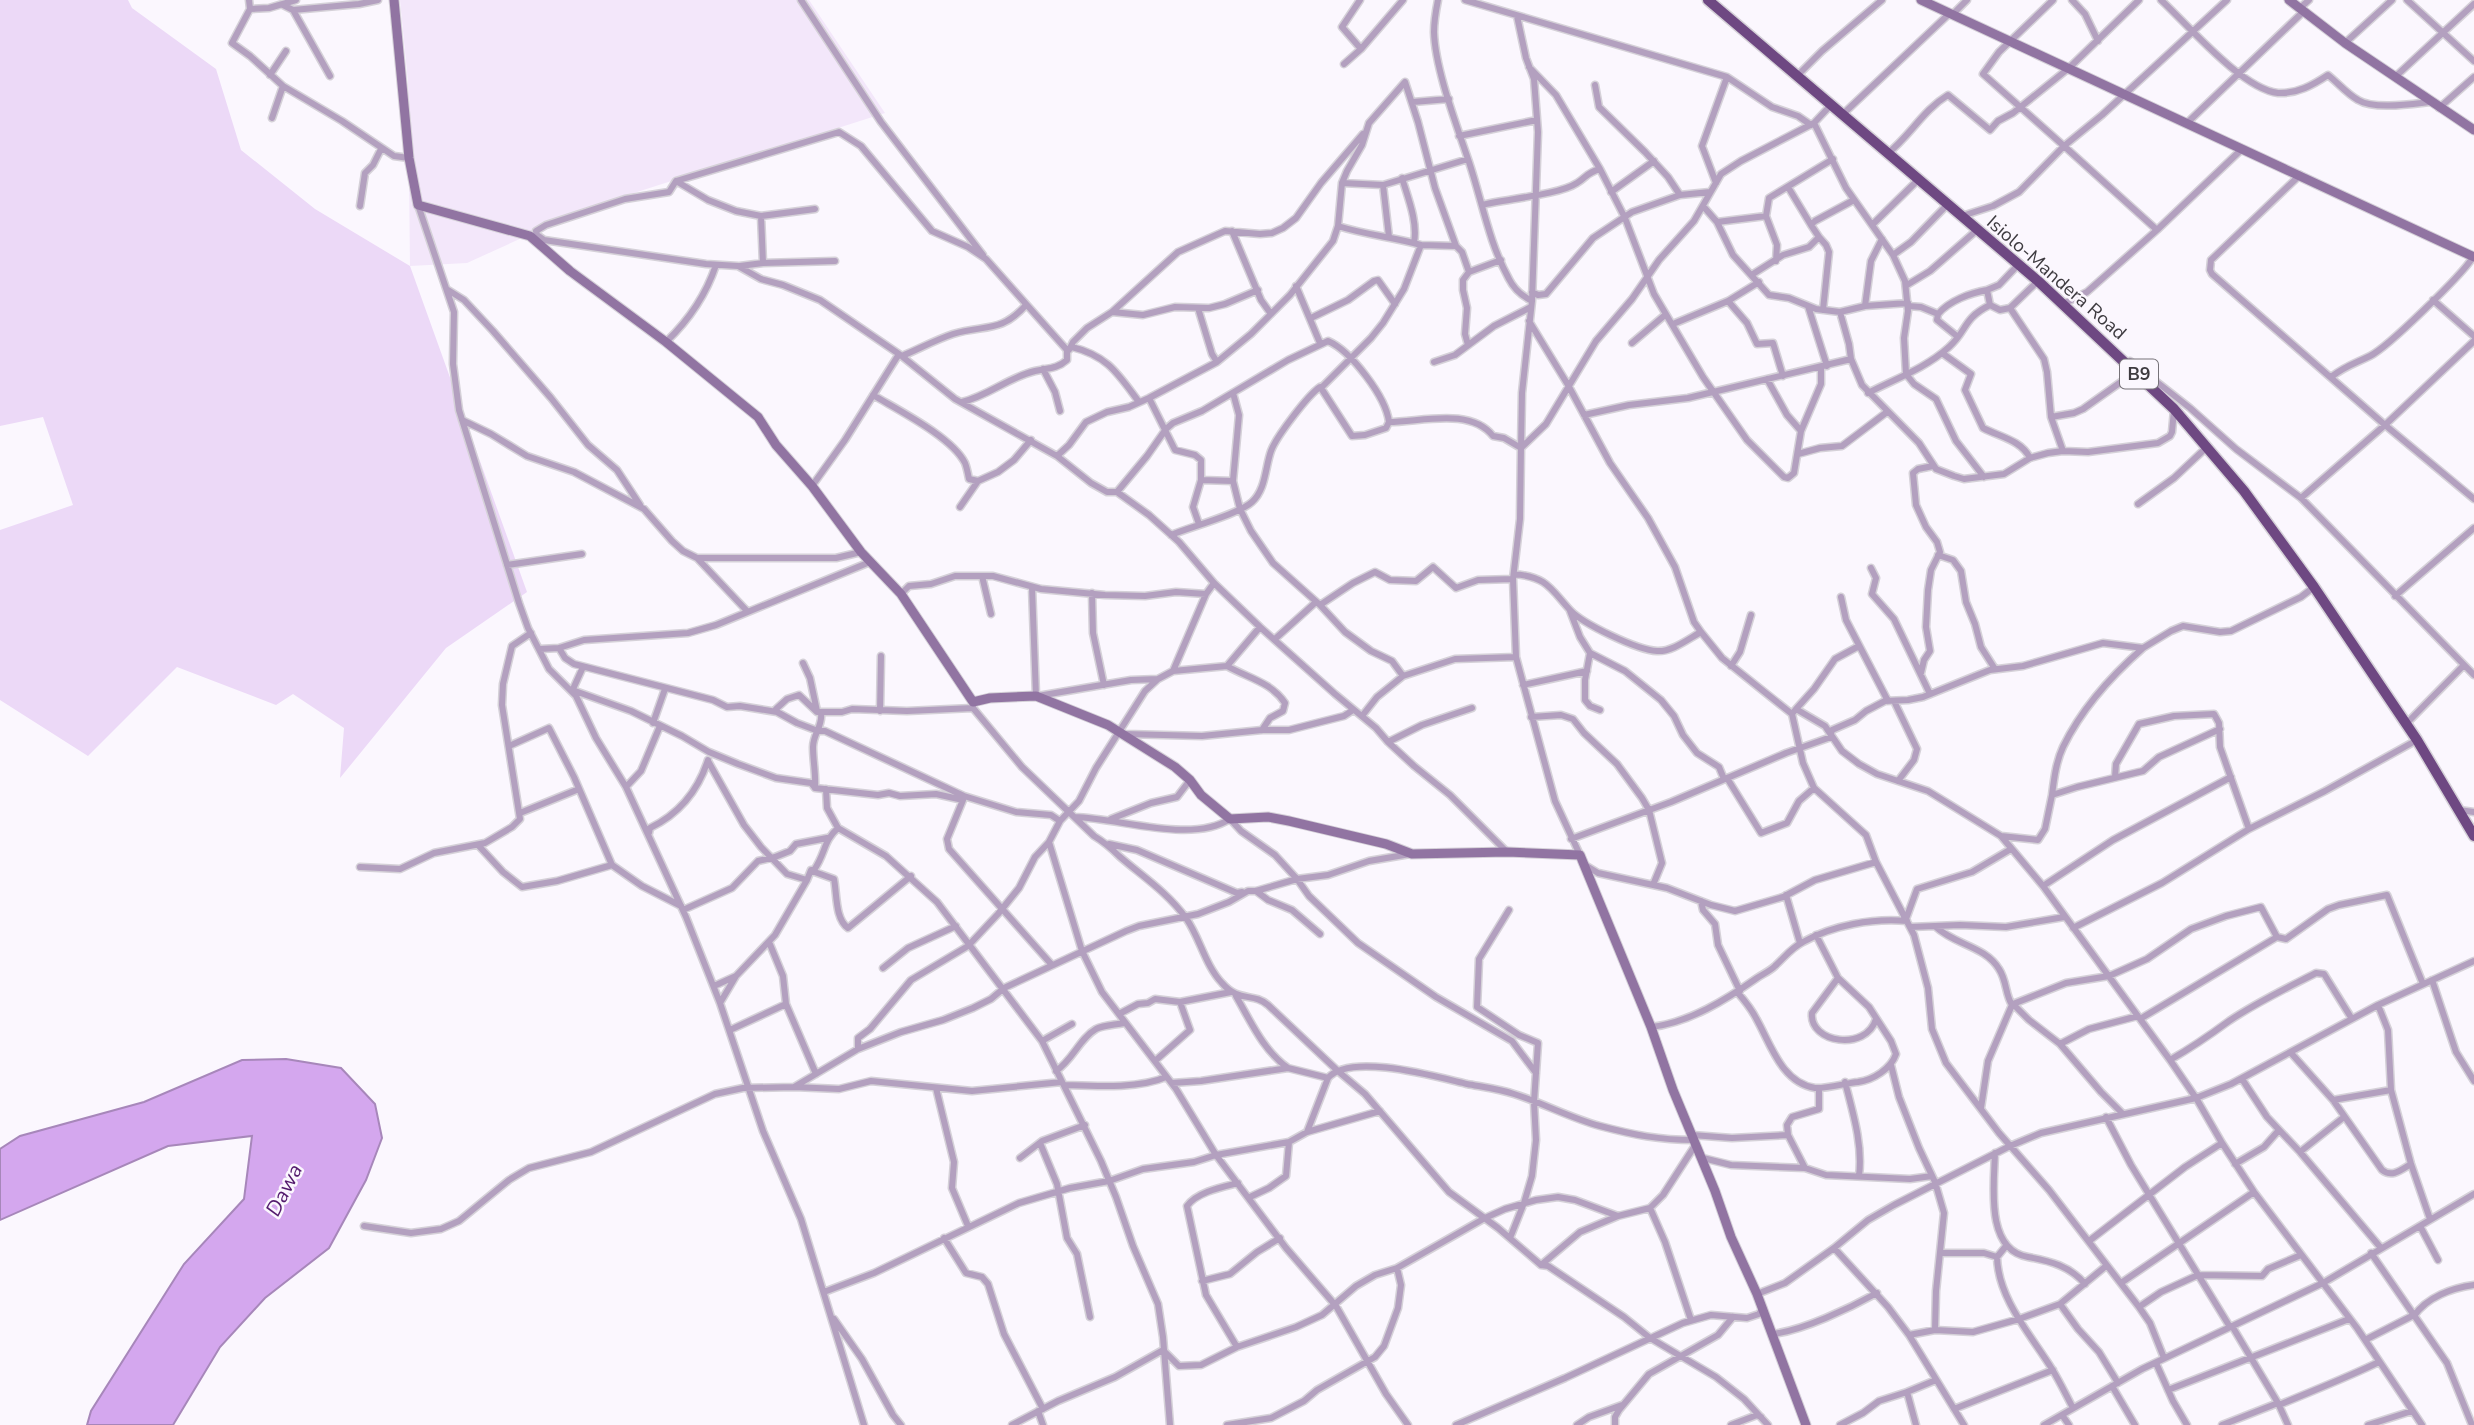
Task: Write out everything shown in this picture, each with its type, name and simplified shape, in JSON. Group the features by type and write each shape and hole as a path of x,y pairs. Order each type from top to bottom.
{"highway":[{"name":"Isiolo-Mandera Road","path":"1707,0 2038,281 2174,409 2265,517 2417,740 2474,836"}],"main road":[{"path":"394,0 412,185 418,205 534,236 570,271 666,342 758,417 776,445 812,486 861,552 901,594 973,705 990,698 1037,696 1108,725 1175,767 1230,819 1268,817 1289,821 1386,844 1412,854 1507,852 1580,855 1651,1027 1673,1090 1703,1158 1731,1237 1757,1294 1806,1425"},
{"path":"1921,0 2124,92 2473,257"},
{"path":"2289,0 2345,43 2474,130"}],"street":[{"path":"249,0 250,9 232,43 283,86 342,121 381,149 394,156 409,158"},
{"path":"250,9 259,10 296,0"},
{"path":"283,5 293,10 378,0"},
{"path":"801,0 881,122 986,259 1002,274 1026,305 1070,348 1100,356 1117,372 1139,402"},
{"path":"1360,0 1342,27 1361,49"},
{"path":"1344,64 1361,49 1403,0"},
{"path":"1438,0 1434,32 1460,136 1501,260 1516,289 1531,304"},
{"path":"1465,0 1727,76 1773,107 1812,124 1833,159 1846,188 1893,256 1907,285 1904,338 1906,374 1914,384 1936,399 1956,442 1984,477"},
{"path":"1797,76 1882,0"},
{"path":"1842,115 1967,0"},
{"path":"2053,0 2010,40 1983,74 2157,230"},
{"path":"2072,0 2085,14 2098,41"},
{"path":"1887,154 1932,105 1948,94 1990,130 1998,121 2021,107 2069,68 2138,0"},
{"path":"2161,0 2239,73 2258,86 2281,93 2301,90 2328,75 2360,102 2393,105 2430,102"},
{"path":"1961,216 1993,206 2020,192 2064,146 2102,115 2227,0"},
{"path":"2187,123 2309,0"},
{"path":"2345,43 2392,0"},
{"path":"2407,0 2474,61"},
{"path":"2395,76 2474,4"},
{"path":"293,10 330,76"},
{"path":"1517,16 1534,79 1537,120 1532,292 1522,393 1520,519 1514,577 1516,657 1555,802 1580,855"},
{"path":"270,75 286,51"},
{"path":"1529,67 1556,95 1600,169 1625,218 1665,315 1747,440 1787,478 1794,473 1801,431 1821,384 1824,366 1808,306"},
{"path":"1716,183 1702,146 1727,76"},
{"path":"2440,108 2474,77"},
{"path":"962,402 975,399 1012,378 1056,368 1067,360 1073,342 1087,328 1112,312 1178,252 1225,231 1259,234 1272,233 1283,228 1296,218 1321,183 1405,82 1413,102 1430,170 1456,246 1462,252 1469,272"},
{"path":"1595,85 1598,105 1668,177 1680,195"},
{"path":"272,118 283,86"},
{"path":"1413,102 1449,99"},
{"path":"1521,448 1546,424 1596,341 1632,299 1659,260 1694,221 1721,174 1733,165 1812,124 1831,105"},
{"path":"1460,136 1537,120"},
{"path":"835,261 716,265 544,240 534,236 536,231 545,225 580,213 625,199 668,192 676,181 839,132 861,146 932,231 968,247 986,259"},
{"path":"1057,456 1086,422 1149,398 1217,362 1271,314 1329,249 1338,226 1342,183 1362,145 1365,132"},
{"path":"360,206 365,173 373,165 381,149"},
{"path":"2062,304 2087,292 2242,149"},
{"path":"1342,183 1383,185 1468,159"},
{"path":"1776,261 1777,245 1766,216 1770,195 1833,159"},
{"path":"1611,192 1654,162"},
{"path":"1482,205 1536,195 1577,183 1587,173 1600,169"},
{"path":"2300,175 2211,260 2212,274 2474,499"},
{"path":"1171,535 1240,509 1251,502 1258,494 1272,449 1309,394 1321,388 1371,338 1395,304 1404,289 1418,244 1402,178"},
{"path":"1872,225 1918,180"},
{"path":"676,181 708,200 736,211 761,216 815,209"},
{"path":"1383,185 1389,237"},
{"path":"1788,187 1829,253 1823,310"},
{"path":"1532,292 1538,295 1546,294 1593,238 1632,212 1680,195 1710,192"},
{"path":"1811,225 1825,214 1854,200"},
{"path":"418,205 455,317 453,364 462,420 507,565 531,633 549,668 580,694 613,703 656,724 708,757 776,778 811,783 815,788 900,796 936,794 964,798 1016,812 1051,815 1060,821"},
{"path":"1703,205 1717,222 1730,250 1769,295 1840,312 1865,306 1908,304 1938,314"},
{"path":"1893,256 1911,242 1947,205"},
{"path":"761,216 763,263"},
{"path":"1717,222 1766,216"},
{"path":"1338,226 1418,244 1456,246"},
{"path":"1907,285 1930,271 1977,230"},
{"path":"1233,231 1261,300 1271,314"},
{"path":"1753,274 1783,255 1809,247 1819,237"},
{"path":"1865,306 1871,261 1882,239"},
{"path":"2331,377 2350,363 2371,356 2399,334 2473,257"},
{"path":"1468,345 1465,334 1467,308 1463,280 1469,272 1501,260"},
{"path":"666,342 681,328 701,301 716,265"},
{"path":"1958,337 1940,324 1937,320 1938,314 1965,297 1999,285 2018,265"},
{"path":"738,266 761,279 820,300 901,355 955,399 1031,440 1057,456 1091,483 1107,492 1116,492 1149,515 1198,562 1214,583 1353,710 1376,727 1388,742 1450,795 1507,852"},
{"path":"1311,318 1348,300 1378,280 1395,304"},
{"path":"1987,290 1990,304 2000,310 2010,308 2038,281"},
{"path":"1673,324 1728,301 1759,282"},
{"path":"1297,286 1320,343"},
{"path":"448,290 464,300 493,331 588,445 617,470 628,490 676,545 698,558 747,611"},
{"path":"1112,312 1147,315 1175,307 1198,308 1225,304 1258,290"},
{"path":"2301,498 2385,425 2474,339 2433,300"},
{"path":"1728,301 1746,323 1757,344 1773,343 1783,376"},
{"path":"1434,362 1455,355 1494,326 1531,304"},
{"path":"1868,393 1942,353 1958,337 1973,314 1990,304"},
{"path":"812,486 901,355 955,334 995,327 1013,320 1026,305"},
{"path":"1198,308 1217,362"},
{"path":"2010,308 2044,359 2048,372 2051,418 2063,451"},
{"path":"1840,312 1856,375 1868,393 1919,443 1933,466 1944,473 1964,479 2004,474 2030,458 2063,451 2088,452 2158,443 2172,432 2174,409"},
{"path":"1632,343 1665,315"},
{"path":"1529,321 1568,385 1610,463 1648,518 1675,567 1694,622 1701,632 1731,666 1794,711 1819,722 1842,751 1859,764 1877,774 1928,790 2001,836 2043,886 2109,976 2196,1098 2221,1143 2254,1192 2365,1340 2422,1425"},
{"path":"1116,492 1173,422 1202,411 1320,343 1331,342 1349,358 1374,388 1385,407 1389,422 1386,428 1352,436 1321,388"},
{"path":"2107,344 2301,498 2474,675"},
{"path":"1942,353 1971,374 1965,390 1983,428 2011,440 2026,451 2030,458"},
{"path":"1584,415 1629,405 1688,398 1851,359"},
{"path":"1043,369 1055,392 1060,411"},
{"path":"2051,418 2083,409 2136,371"},
{"path":"1768,379 1787,415 1801,431"},
{"path":"1233,393 1239,415 1233,481 1240,509 1251,531 1273,563 1352,639 1392,661 1403,676"},
{"path":"873,395 919,422 944,442 965,463 969,479 978,481"},
{"path":"1149,398 1175,450 1195,455 1201,460 1201,480 1194,507 1199,524"},
{"path":"1798,454 1842,446 1887,412"},
{"path":"1389,422 1417,422 1438,418 1471,422 1481,424 1493,436 1504,438 1521,448"},
{"path":"462,420 527,456 574,472 644,509"},
{"path":"960,507 978,481 998,472 1014,460 1031,440"},
{"path":"2138,504 2174,478 2207,447"},
{"path":"1921,673 1924,660 1930,652 1926,627 1928,590 1931,570 1938,555 1937,542 1926,527 1916,505 1913,473 1918,469 1933,466"},
{"path":"1201,480 1233,481"},
{"path":"2395,596 2474,528"},
{"path":"698,558 836,558 861,552"},
{"path":"507,565 582,554"},
{"path":"1938,555 1953,560 1961,571 1966,603 1981,648 1995,668"},
{"path":"540,649 559,648 584,640 688,633 716,625 870,562"},
{"path":"1275,639 1318,604 1376,572 1390,580 1416,581 1433,568 1456,588 1478,580 1514,577 1544,581 1570,611 1588,625 1636,646 1656,651 1670,649 1701,632"},
{"path":"1871,568 1876,579 1872,594 1894,619 1930,694"},
{"path":"901,594 909,586 931,584 955,576 993,576 1032,587 1105,595 1145,596 1176,592 1206,594"},
{"path":"982,576 991,614"},
{"path":"1173,671 1206,594 1214,583"},
{"path":"1032,587 1037,696 1131,680 1158,679"},
{"path":"2001,836 2038,840 2045,829 2056,766 2063,746 2108,680 2143,648 2183,626 2220,632 2231,631 2301,597 2314,587"},
{"path":"1092,593 1093,633 1104,685"},
{"path":"1841,597 1846,620 1917,749 1914,760 1898,781"},
{"path":"1570,611 1580,637 1590,653 1625,671 1661,700 1697,753 1719,767 1761,832 1787,823 1800,801 1814,789"},
{"path":"1731,666 1740,652 1751,615"},
{"path":"1227,666 1261,626"},
{"path":"360,867 400,869 434,853 478,845 512,827 520,819 512,782 502,705 506,668 512,646 531,633"},
{"path":"1571,839 1831,735 1832,730 1842,727 1872,707 1930,694 1995,668 2022,666 2103,642 2143,648"},
{"path":"1859,646 1835,659 1794,711 1799,749 1806,773 1814,789 1866,835 1875,862 1908,922 1923,961 1932,1029 1946,1063 2010,1146 2049,1189 2139,1307 2150,1323 2164,1358"},
{"path":"559,648 569,661 583,667 713,700 727,707 742,706 777,712 850,742 964,798"},
{"path":"1590,653 1585,700 1590,706 1600,710"},
{"path":"880,711 881,656"},
{"path":"1362,716 1377,697 1403,676 1455,659 1516,657"},
{"path":"803,663 810,678 821,724 813,748 816,762 815,788"},
{"path":"2406,724 2464,665"},
{"path":"858,1049 858,1037 870,1029 911,980 968,946 1019,888 1035,857 1049,842 1060,821 1072,814 1148,686 1173,671 1227,666 1266,683 1285,703 1283,711 1270,718 1262,730"},
{"path":"572,689 583,667"},
{"path":"1523,685 1587,671"},
{"path":"572,689 596,738 626,787 682,908 714,986 763,1131 801,1219 864,1425"},
{"path":"626,787 641,771 665,689"},
{"path":"777,712 780,704 799,695 819,713 852,709 880,711 973,705 1023,767 1094,836 1107,843 1163,891 1185,917 1211,968 1234,994 1265,1046 1288,1068"},
{"path":"1388,742 1422,725 1472,708"},
{"path":"1118,733 1202,736 1289,730 1344,716 1353,710"},
{"path":"2115,777 2116,764 2139,724 2175,716 2211,713 2218,719 2220,747 2249,829"},
{"path":"1531,717 1561,715 1573,719 1617,764 1649,810 1662,863 1653,885"},
{"path":"509,746 549,728 612,865 642,887 682,908 732,888 754,864 790,850 796,844 827,838"},
{"path":"2052,795 2143,771 2159,757 2220,729"},
{"path":"2073,928 2162,883 2249,829 2417,740"},
{"path":"648,835 650,828 682,806 700,779 708,757"},
{"path":"708,757 744,825 787,874 807,880"},
{"path":"2043,886 2113,840 2231,777"},
{"path":"1111,819 1151,803 1177,797 1190,780"},
{"path":"520,813 579,789"},
{"path":"826,789 827,808 838,828 886,856 937,902 1042,1041 1109,1181 1158,1304 1164,1337 1169,1425"},
{"path":"964,798 947,839 947,846 1052,965"},
{"path":"2459,810 2474,812"},
{"path":"1072,814 1171,830 1219,826 1230,819 1241,831 1275,855 1308,896 1358,943 1442,1001 1512,1041 1536,1073"},
{"path":"720,1003 736,976 781,928 811,870 814,870 820,861 827,838 838,828"},
{"path":"1049,842 1082,951 1097,984 1155,1060 1216,1154 1335,1306 1392,1404 1408,1425"},
{"path":"1107,843 1138,850 1237,893 1328,875 1369,861 1412,854"},
{"path":"478,845 503,872 522,887 557,881 612,865"},
{"path":"1908,922 1917,889 1972,872 2011,849"},
{"path":"1585,865 1598,873 1653,885 1735,911 1758,906 1825,876 1875,862"},
{"path":"811,870 834,879 840,918 848,928 879,906 911,876"},
{"path":"794,1087 858,1049 901,1032 935,1023 992,999 1004,988 1139,926 1185,917 1229,902 1248,891"},
{"path":"1256,891 1268,900 1292,910 1320,934"},
{"path":"1786,895 1800,943"},
{"path":"2060,1044 2089,1029 2139,1018 2224,971 2277,937 2286,939 2320,913 2339,905 2387,895 2423,984"},
{"path":"1701,901 1703,910 1714,924 1718,946 1739,992 1779,1063 1797,1080 1819,1088 1872,1078 1891,1065 1896,1054 1895,1048 1869,1007 1838,978 1816,935"},
{"path":"1981,1108 1988,1061 2012,1005 2066,983 2109,976 2147,959 2196,926 2259,907 2264,910 2277,937"},
{"path":"1509,909 1479,959 1478,1007 1519,1035 1538,1044 1534,1102 1536,1140 1532,1177 1510,1238"},
{"path":"1936,928 1952,925 2006,927 2064,917"},
{"path":"1651,1027 1668,1025 1689,1017 1739,992 1774,967 1787,951 1816,935 1845,926 1895,920 1908,922 1936,928 1954,940 1989,956 2004,978 2012,1005 2060,1044 2122,1113"},
{"path":"883,968 908,948 956,926"},
{"path":"769,943 783,976 786,1004 816,1073"},
{"path":"1757,1294 1785,1283 1868,1220 1934,1179 2041,1133 2196,1098 2242,1079 2378,1005 2474,961"},
{"path":"2169,1060 2209,1038 2261,1002 2316,973 2324,974 2352,1019"},
{"path":"714,986 736,976"},
{"path":"1838,978 1812,1013 1811,1018 1817,1028 1830,1038 1851,1041 1868,1033 1876,1019"},
{"path":"2432,980 2456,1052 2474,1081"},
{"path":"1119,1014 1155,999 1180,1002 1234,994 1263,1001 1366,1094 1440,1183 1457,1198 1541,1265 1548,1266 1624,1317 1650,1338 1716,1377 1744,1399 1768,1425"},
{"path":"1155,1060 1191,1030 1180,1002"},
{"path":"730,1030 786,1004"},
{"path":"2378,1005 2388,1030 2391,1090 2411,1164 2430,1219"},
{"path":"1056,1071 1068,1064 1093,1031 1100,1027 1125,1023"},
{"path":"1042,1041 1072,1024"},
{"path":"2291,1053 2333,1100 2385,1172 2394,1173 2411,1164"},
{"path":"1891,1065 1899,1097 1934,1179 1944,1213 1937,1273 1935,1330"},
{"path":"1307,1132 1328,1078 1337,1070 1360,1066 1417,1072 1499,1090 1577,1120 1658,1140 1788,1135"},
{"path":"364,1226 411,1233 441,1229 459,1221 509,1180 529,1168 591,1152 715,1094 794,1087 844,1089 871,1081 972,1091 1063,1084 1096,1086 1169,1080 1201,1081 1288,1068 1328,1078"},
{"path":"2242,1079 2261,1110 2381,1248"},
{"path":"1845,1082 1859,1145 1859,1176"},
{"path":"936,1088 954,1162 952,1188 968,1226"},
{"path":"1805,1168 1788,1135 1787,1125 1792,1117 1819,1109 1819,1088"},
{"path":"2333,1100 2391,1090"},
{"path":"824,1292 874,1273 1019,1203 1109,1181 1143,1169 1194,1162 1216,1154 1289,1142 1307,1132 1380,1111"},
{"path":"2106,1117 2178,1243 2252,1358 2288,1425"},
{"path":"2300,1152 2344,1117"},
{"path":"1020,1158 1040,1143 1084,1125"},
{"path":"2235,1164 2264,1147 2279,1130"},
{"path":"1541,1265 1580,1232 1618,1216 1650,1208 1663,1195 1694,1140"},
{"path":"1250,1197 1282,1181 1286,1176 1289,1142"},
{"path":"1040,1143 1059,1192 1068,1241 1077,1254 1090,1317"},
{"path":"2089,1241 2221,1143"},
{"path":"1995,1153 1996,1226 2006,1246 2023,1257 2044,1259 2056,1264 2077,1275 2085,1284"},
{"path":"1703,1158 1731,1165 1805,1168 1826,1175 1934,1179"},
{"path":"1237,1347 1216,1315 1202,1282 1187,1206 1191,1200 1238,1183"},
{"path":"2121,1283 2254,1192"},
{"path":"2044,1425 2164,1358 2323,1283 2474,1194"},
{"path":"1163,1350 1179,1366 1192,1367 1237,1347 1281,1334 1322,1315 1356,1286 1380,1272 1397,1268 1485,1218 1524,1203 1550,1197 1567,1198 1618,1216"},
{"path":"1650,1208 1665,1242 1691,1320"},
{"path":"2420,1226 2438,1260"},
{"path":"944,1238 967,1274 982,1277 988,1284 1004,1334 1041,1410 1043,1425"},
{"path":"1202,1282 1230,1274 1280,1238"},
{"path":"2006,1246 1997,1257 2000,1280 2019,1319 2053,1370 2073,1408"},
{"path":"1834,1248 1877,1293 1909,1335 1964,1425"},
{"path":"1941,1253 1984,1252 1997,1257"},
{"path":"2371,1253 2447,1363 2472,1425"},
{"path":"2139,1307 2198,1275 2262,1276 2268,1269 2301,1255"},
{"path":"1909,1335 1935,1330 1973,1332 2019,1319 2060,1304 2106,1266"},
{"path":"1227,1425 1271,1418 1375,1357 1384,1346 1398,1308 1401,1285 1397,1268"},
{"path":"2365,1340 2414,1315 2421,1305 2474,1285"},
{"path":"1772,1334 1786,1332 1843,1311 1877,1293"},
{"path":"2060,1304 2099,1352 2135,1425"},
{"path":"1456,1425 1691,1320 1717,1315 1747,1318 1759,1314 1762,1308"},
{"path":"1615,1425 1615,1418 1649,1374 1718,1335 1733,1317"},
{"path":"833,1318 862,1359 892,1415 901,1425"},
{"path":"2168,1390 2349,1319"},
{"path":"1012,1425 1115,1377 1163,1350"},
{"path":"2222,1425 2332,1384 2379,1362"},
{"path":"2156,1363 2188,1425"},
{"path":"1954,1409 2053,1370"},
{"path":"1840,1425 1879,1401 1936,1380"},
{"path":"1907,1392 1916,1425"},
{"path":"1577,1425 1589,1417 1624,1405"},
{"path":"2368,1425 2412,1411"},
{"path":"1731,1425 1757,1415 1762,1417"},
{"path":"2062,1415 2069,1425"}],"shaded area":[{"path":"0,0 128,0 132,8 216,69 241,150 315,209 410,266 527,592 446,648 340,778 344,728 293,694 276,705 177,667 88,756 0,700 0,530 73,505 43,417 0,426"},
{"path":"400,0 809,0 885,113 590,207 467,263 410,266 408,82"}],"water":[{"name":"Dawa","path":"286,1059 341,1068 375,1104 382,1138 366,1180 329,1248 265,1298 220,1347 173,1425 87,1425 91,1411 184,1264 244,1199 252,1136 168,1146 0,1220 0,1149 20,1136 144,1102 242,1060"}]}
